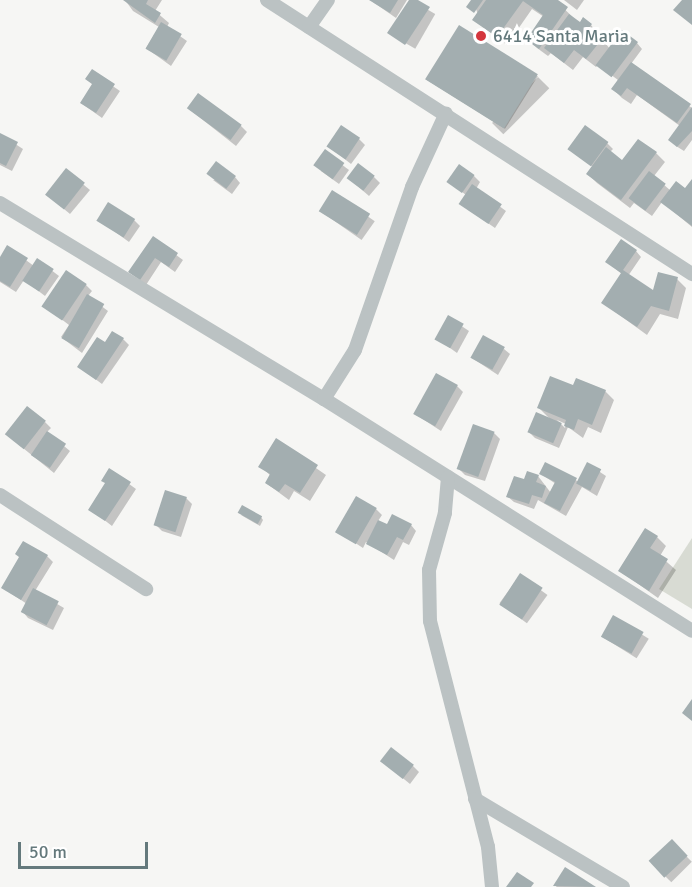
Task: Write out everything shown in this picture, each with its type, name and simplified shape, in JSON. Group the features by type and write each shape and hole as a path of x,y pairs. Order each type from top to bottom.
{"street":[{"path":"267,0 446,113 692,274"},
{"path":"309,27 328,0"},
{"path":"324,399 355,350 412,187 446,113"},
{"path":"0,203 324,399 692,631"},
{"path":"448,477 446,513 429,570 428,598 435,645 488,847 492,887"},
{"path":"0,495 146,589"},
{"path":"475,799 623,887"}],"shaded area":[{"path":"692,538 692,609 659,589"}],"building":[{"path":"123,0 148,0 146,4 161,13 155,23"},
{"path":"369,0 398,0 390,13"},
{"path":"409,0 418,0 430,7 405,45 387,33"},
{"path":"471,0 483,0 474,13 466,7"},
{"path":"486,0 558,0 568,7 539,49 526,40 543,15 523,1 497,37 472,20"},
{"path":"682,0 692,0 692,25 673,10"},
{"path":"569,14 580,22 583,17 592,24 588,29 602,39 586,59 574,50 564,63 544,48"},
{"path":"161,22 182,34 166,61 146,49"},
{"path":"459,25 538,74 504,129 425,79"},
{"path":"622,30 638,42 611,77 596,65"},
{"path":"631,62 691,104 677,123 627,88 621,96 611,89"},
{"path":"92,69 115,84 96,113 80,103 92,84 85,79"},
{"path":"198,93 242,125 231,140 187,108"},
{"path":"692,107 692,131 677,147 668,140"},
{"path":"341,125 360,138 346,159 326,147"},
{"path":"585,125 608,142 591,166 567,149"},
{"path":"0,133 18,142 6,166 0,163"},
{"path":"638,139 657,152 621,200 586,174 606,147 622,160"},
{"path":"325,149 344,163 333,179 313,165"},
{"path":"216,161 236,176 226,189 206,174"},
{"path":"358,163 375,176 363,191 347,178"},
{"path":"459,164 475,175 462,193 446,182"},
{"path":"66,168 85,183 64,210 45,195"},
{"path":"649,171 666,184 645,211 629,198"},
{"path":"692,179 692,226 660,202 676,181 685,188"},
{"path":"472,184 502,204 488,224 459,204"},
{"path":"332,190 370,214 357,235 319,211"},
{"path":"108,202 135,219 123,238 96,221"},
{"path":"153,236 178,253 169,267 155,258 140,280 128,272"},
{"path":"621,239 637,250 623,270 653,290 658,272 678,277 669,311 651,306 637,327 601,303 621,273 605,262"},
{"path":"7,245 28,258 10,287 0,281 0,257"},
{"path":"37,258 54,269 39,292 22,281"},
{"path":"66,270 87,284 62,320 41,306"},
{"path":"87,294 104,304 79,348 62,338"},
{"path":"448,315 464,324 450,348 434,339"},
{"path":"112,331 124,338 96,380 77,367 97,337 105,342"},
{"path":"483,335 505,347 492,370 470,358"},
{"path":"436,373 458,385 435,426 413,414"},
{"path":"550,376 573,385 576,378 606,390 592,425 578,419 574,430 564,426 566,420 537,408"},
{"path":"27,406 46,421 24,449 5,434"},
{"path":"536,412 562,423 553,443 527,432"},
{"path":"473,424 495,432 478,477 457,469"},
{"path":"47,431 66,444 50,468 31,455"},
{"path":"276,438 318,465 300,493 285,484 279,492 265,483 270,474 258,467"},
{"path":"545,462 577,478 560,511 544,503 555,482 539,474"},
{"path":"587,462 601,469 590,491 576,483"},
{"path":"109,468 131,482 105,521 88,510 105,483 101,481"},
{"path":"527,471 539,475 536,482 546,486 542,498 532,495 529,504 506,497 514,476 524,479"},
{"path":"165,490 187,497 175,532 154,525"},
{"path":"356,496 377,508 356,544 335,532"},
{"path":"242,505 262,516 258,524 238,513"},
{"path":"392,514 412,524 403,540 397,537 387,555 366,544 378,520 387,524"},
{"path":"645,528 658,536 650,548 668,559 649,591 618,571"},
{"path":"23,541 48,555 21,600 1,588 19,557 15,554"},
{"path":"520,573 543,588 522,620 499,605"},
{"path":"33,588 59,601 47,625 21,612"},
{"path":"613,615 644,632 631,654 601,637"},
{"path":"692,699 692,721 682,713"},
{"path":"391,747 414,765 403,779 380,761"},
{"path":"672,839 688,856 664,878 649,861"},
{"path":"565,867 596,887 553,886"},
{"path":"517,872 534,883 531,887 506,887"}],"place":[{"name":"6414 Santa Maria","path":"481,36"}]}
